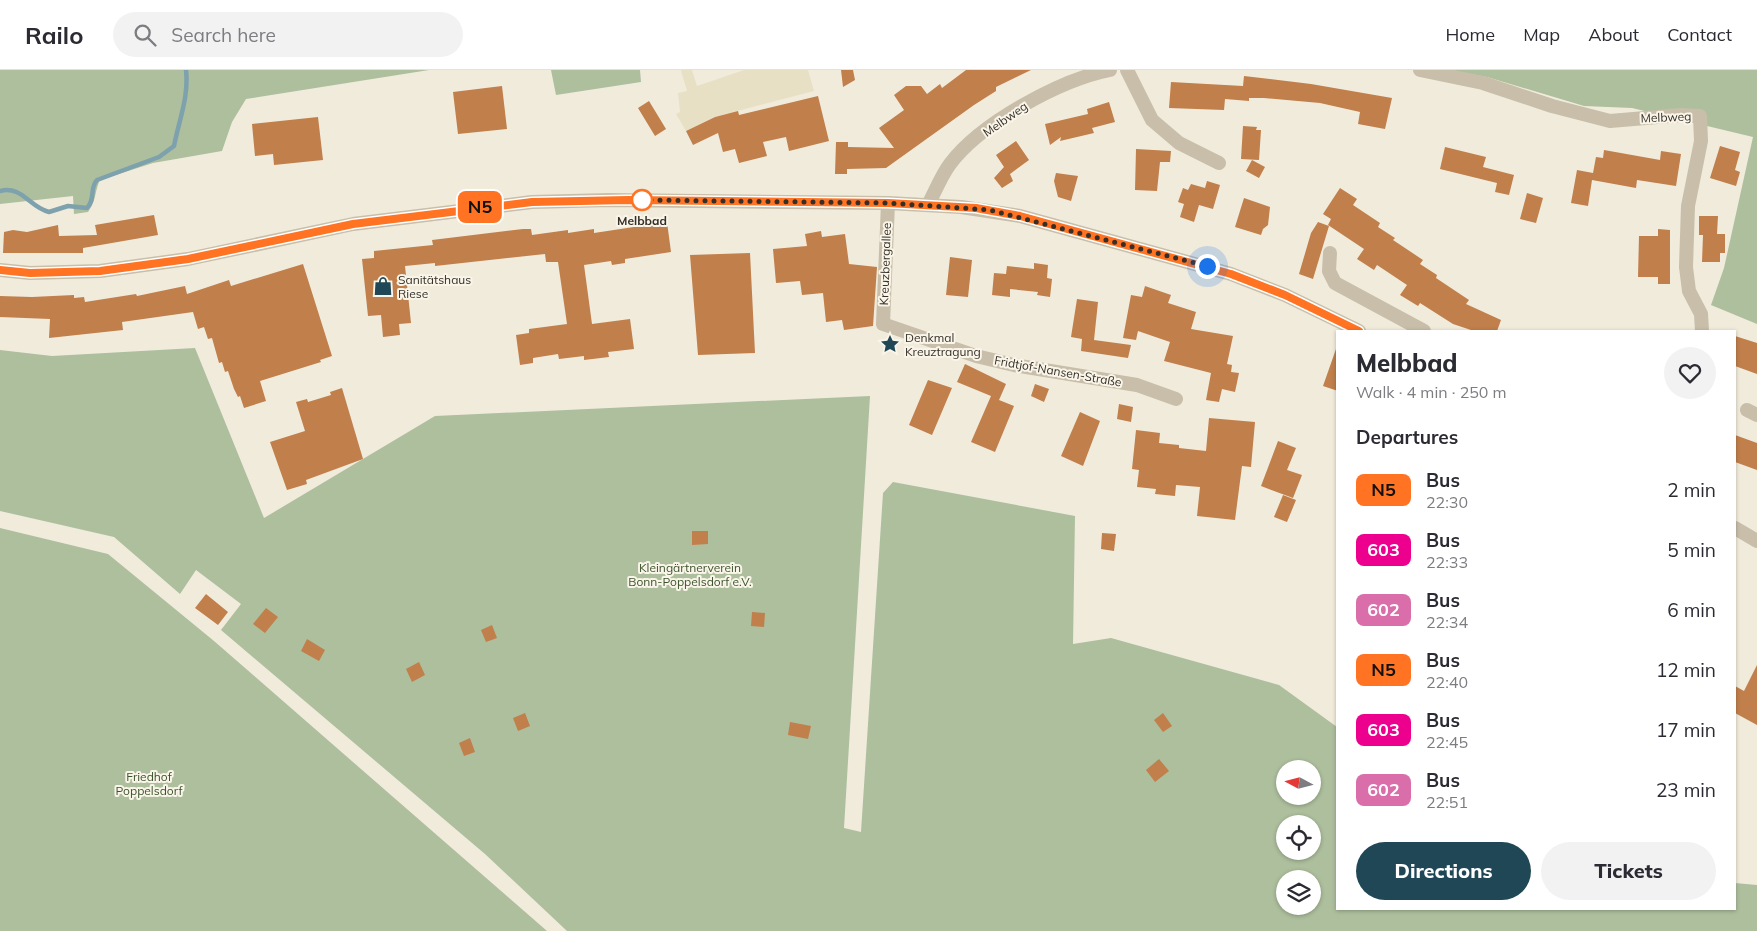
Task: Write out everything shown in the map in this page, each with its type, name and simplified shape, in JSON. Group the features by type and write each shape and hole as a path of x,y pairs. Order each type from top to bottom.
{"street":[{"name":"Melbweg","path":"928,204 950,164 974,141 1008,116 1040,96 1071,81 1110,70"},
{"path":"1127,70 1152,120 1179,143 1219,163"},
{"name":"Melbweg","path":"1420,70 1483,83 1552,106 1610,121 1680,114 1700,116 1700,157 1688,206 1686,258 1689,292 1701,314 1702,330"},
{"path":"0,270 30,273 100,271 188,259 353,224 532,202 628,200 928,204 990,210 1020,216 1207,266 1285,295 1357,330"},
{"name":"Kreuzbergallee","path":"883,324 888,203"},
{"path":"1330,253 1329,271 1335,283 1422,330"},
{"name":"Fridtjof-Nansen-Straße","path":"883,324 931,341 1014,366 1137,385 1176,399"},
{"path":"1736,529 1757,541"}],"green space":[{"path":"0,70 429,70 246,99 232,122 222,151 153,163 100,180 93,203 88,212 74,214 73,196 0,204"},
{"path":"551,70 640,70 641,82 556,95"},
{"path":"1449,70 1757,70 1757,324 1711,305 1724,268 1753,137 1632,108 1584,106 1487,77"},
{"name":"Kleingärtnerverein Bonn-Poppelsdorf e.V.","path":"195,348 264,518 435,416 870,396 844,828 861,832 883,493 893,482 1075,516 1073,644 1111,638 1279,685 1336,726 1336,910 1736,910 1736,883 1757,885 1757,931 567,931 485,854 221,630 241,604 196,570 180,594 114,537 0,511 0,350 52,356"},
{"name":"Friedhof Poppelsdorf","path":"0,528 108,554 214,641 547,931 0,931"}],"shaded area":[{"path":"682,70 692,70 697,86 744,70 808,70 814,91 714,117 686,131 676,114 680,112 678,93 687,91"}],"building":[{"path":"841,70 853,70 855,80 843,87"},
{"path":"966,70 1031,70 996,87 996,91 886,168 847,169 847,174 835,174 836,142 848,142 848,147 894,148 879,128 904,110 894,95 906,86 921,86 927,94 940,84 942,88"},
{"path":"1244,76 1311,84 1392,98 1385,129 1358,124 1360,112 1320,103 1249,98 1249,101 1225,99 1224,110 1169,108 1171,82 1243,86"},
{"path":"502,86 507,129 458,134 453,92"},
{"path":"818,96 829,141 789,151 786,137 763,142 767,156 739,163 735,149 723,152 718,133 693,145 686,131 715,117 738,111 739,115"},
{"path":"649,101 666,129 655,136 638,108"},
{"path":"1109,102 1115,122 1092,128 1094,133 1060,141 1061,137 1050,145 1045,124 1088,114 1087,109"},
{"path":"318,117 323,160 274,165 273,154 255,156 252,124"},
{"path":"1243,126 1257,127 1256,130 1261,130 1259,160 1241,159"},
{"path":"1016,141 1029,160 1010,174 1013,181 1002,188 994,178 1004,167 996,155"},
{"path":"1720,146 1740,152 1735,170 1740,172 1736,186 1710,178"},
{"path":"1445,147 1486,157 1483,167 1514,175 1509,195 1495,192 1497,183 1440,169"},
{"path":"1136,149 1171,151 1170,162 1160,162 1157,191 1135,190"},
{"path":"1604,150 1660,160 1661,151 1681,154 1676,186 1637,180 1636,188 1592,180 1588,206 1571,203 1577,170 1593,173 1596,157 1603,158"},
{"path":"1252,160 1265,167 1259,178 1246,171"},
{"path":"1056,173 1078,176 1071,201 1058,197 1054,181"},
{"path":"1207,181 1220,185 1213,209 1199,205 1194,222 1180,217 1184,204 1178,202 1183,188 1188,190 1191,184 1205,188"},
{"path":"1340,188 1357,199 1353,205 1380,223 1378,227 1395,238 1393,240 1423,260 1420,264 1437,275 1436,278 1469,300 1466,304 1501,320 1497,330 1471,330 1453,324 1420,303 1418,306 1400,295 1407,285 1377,265 1374,270 1357,259 1364,249 1328,225 1331,219 1323,214"},
{"path":"1527,193 1543,198 1536,223 1520,219"},
{"path":"1244,198 1270,207 1268,225 1263,229 1261,235 1235,227"},
{"path":"154,215 158,235 83,248 83,253 3,253 4,232 13,230 27,232 58,225 59,236 97,235 95,225"},
{"path":"1699,216 1718,216 1717,234 1725,234 1725,253 1720,253 1720,262 1702,262 1703,235 1699,235"},
{"path":"667,222 671,252 625,259 625,263 612,265 611,261 584,265 592,324 630,319 634,349 608,352 609,357 584,360 584,356 559,359 558,354 533,358 533,363 520,365 516,335 529,333 529,329 567,324 558,262 546,262 545,254 435,266 435,263 405,266 411,323 399,324 400,335 383,337 381,315 368,316 362,259 374,258 374,251 433,245 432,240 523,229 531,229 532,235 568,230 568,233 594,229 594,233"},
{"path":"1318,222 1329,226 1313,279 1299,274 1311,233"},
{"path":"1658,229 1670,230 1670,284 1658,284 1658,277 1638,277 1639,236 1658,236"},
{"path":"821,231 822,237 845,234 849,264 877,267 873,326 844,330 842,320 826,322 823,293 802,295 800,281 776,283 773,249 807,246 805,234"},
{"path":"750,253 755,353 698,355 690,255"},
{"path":"950,257 972,260 968,297 946,295"},
{"path":"1034,263 1048,265 1047,278 1052,279 1050,297 1037,295 1038,292 1010,289 1010,297 992,295 994,273 1006,274 1007,266 1034,269"},
{"path":"303,264 332,356 320,360 321,362 260,381 266,401 244,408 240,396 238,397 234,389 228,371 225,372 222,362 219,363 212,338 208,339 204,327 198,329 193,312 122,322 123,330 49,338 50,319 0,317 0,296 74,295 74,298 84,297 85,302 136,294 137,296 185,286 187,294 229,280 231,286"},
{"path":"1145,286 1171,295 1168,303 1196,312 1191,329 1233,336 1227,364 1232,365 1231,372 1239,373 1235,392 1222,389 1219,402 1206,400 1211,373 1164,361 1170,342 1138,331 1136,340 1123,338 1131,295 1142,297"},
{"path":"1077,299 1098,302 1094,340 1131,345 1128,358 1081,351 1082,339 1071,337"},
{"path":"1736,336 1757,343 1757,374 1736,366"},
{"path":"1336,349 1336,390 1323,386"},
{"path":"965,364 1006,384 999,400 1014,406 995,452 971,442 991,396 957,382"},
{"path":"928,380 952,388 932,435 909,425"},
{"path":"1035,384 1049,389 1044,402 1031,396"},
{"path":"342,388 363,459 306,480 307,484 287,490 270,442 305,431 296,402 307,399 308,402 331,395 330,392"},
{"path":"1119,404 1133,407 1131,422 1117,419"},
{"path":"1080,412 1100,421 1083,466 1061,456"},
{"path":"1209,418 1255,422 1251,467 1242,466 1235,520 1197,516 1200,487 1176,485 1175,496 1155,494 1156,489 1137,487 1139,470 1132,469 1136,430 1160,433 1159,443 1179,445 1179,448 1206,451"},
{"path":"1736,435 1757,443 1757,470 1736,462"},
{"path":"1278,441 1296,448 1287,470 1302,475 1293,498 1261,486"},
{"path":"1283,495 1296,500 1287,522 1274,517"},
{"path":"692,531 708,531 708,544 692,545"},
{"path":"1102,533 1116,534 1114,551 1101,549"},
{"path":"206,594 228,612 218,625 195,608"},
{"path":"266,608 278,617 265,633 253,624"},
{"path":"752,612 765,613 764,627 751,626"},
{"path":"492,625 497,638 486,642 481,630"},
{"path":"307,639 325,650 319,661 301,651"},
{"path":"419,662 425,675 412,682 406,669"},
{"path":"1757,665 1757,725 1736,714 1736,687 1744,691"},
{"path":"525,713 530,726 518,731 513,718"},
{"path":"1163,713 1172,726 1163,732 1154,720"},
{"path":"790,722 811,726 808,739 788,735"},
{"path":"470,738 475,752 464,756 459,743"},
{"path":"1159,759 1169,771 1155,782 1146,770"}],"waterway":[{"path":"0,191 14,191 42,210 49,212 68,206 87,208 90,205 93,186 97,180 159,157 174,146 185,99 186,70"}],"bus line":[{"name":"N5","path":"0,270 30,273 100,271 188,259 290,239 353,224 532,202 682,200 928,204 990,210 1020,216 1207,266 1285,295 1357,330"}],"place":[{"name":"Melbbad","path":"642,200"},
{"name":"Sanitätshaus Riese","path":"383,286"},
{"name":"Denkmal Kreuztragung","path":"890,344"}],"route":[{"path":"642,200 928,204 990,210 1020,216 1207,266"}]}
